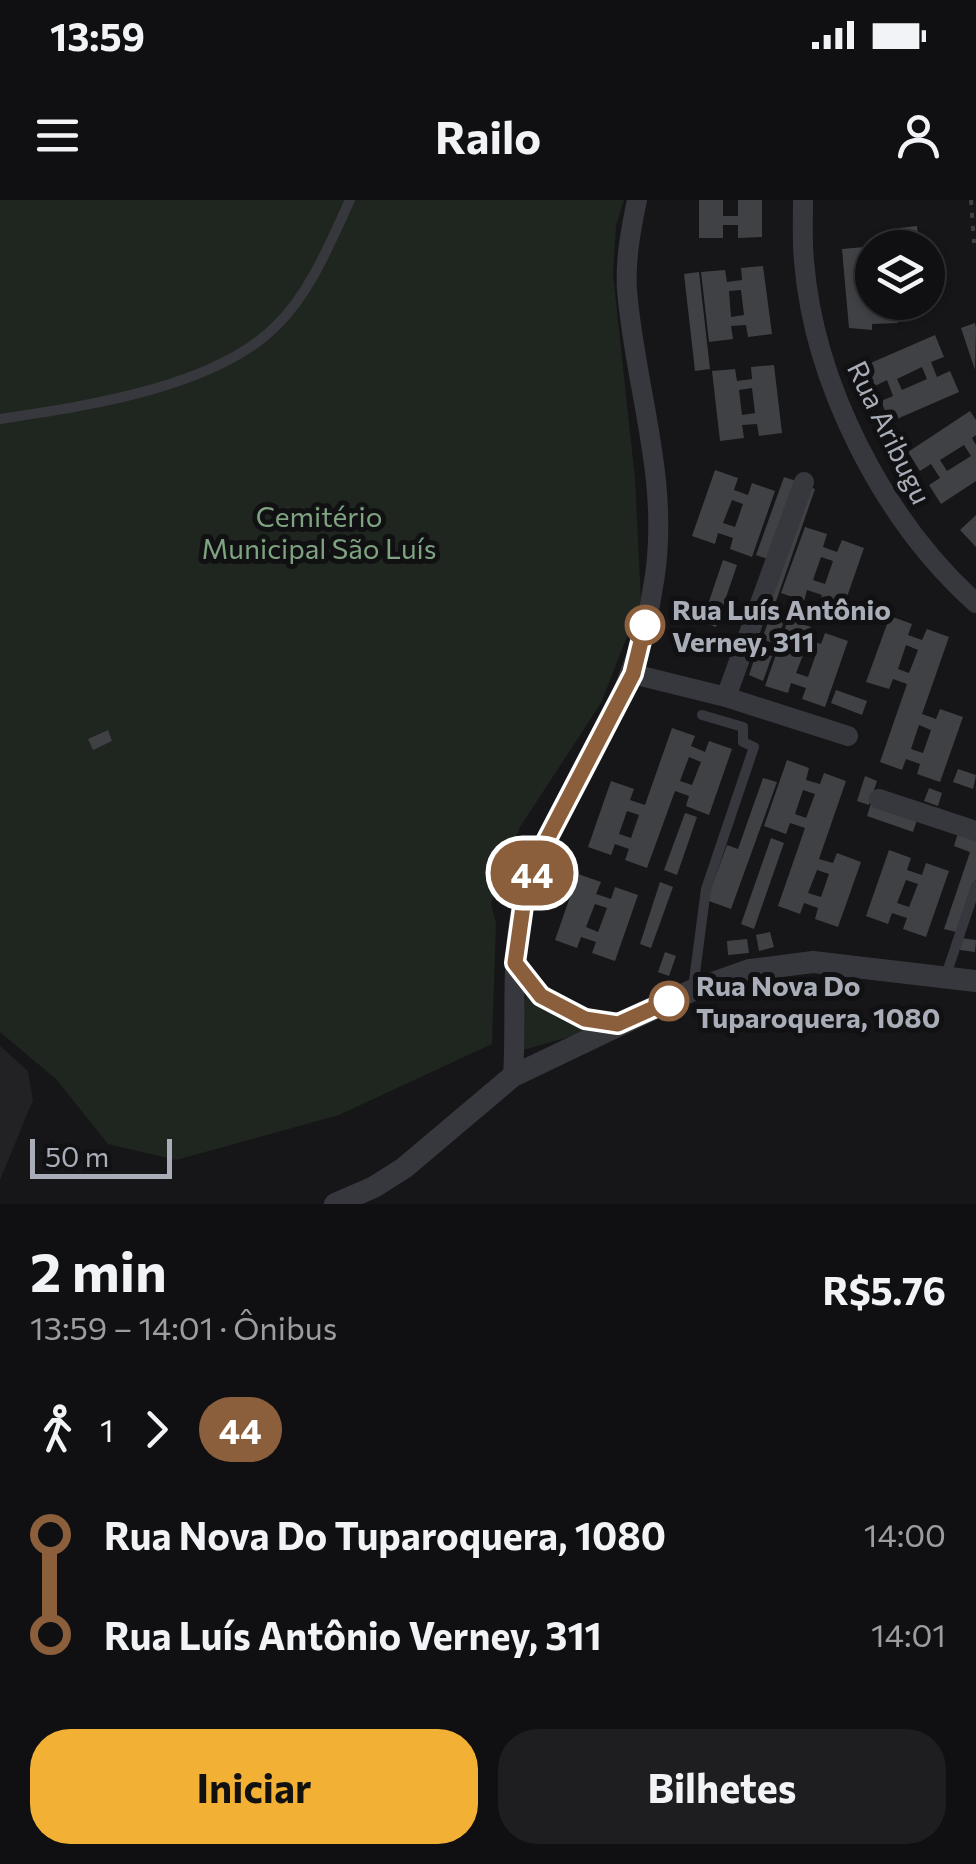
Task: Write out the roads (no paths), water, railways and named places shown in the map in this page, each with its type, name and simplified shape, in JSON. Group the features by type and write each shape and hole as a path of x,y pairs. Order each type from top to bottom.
{"street":[{"path":"514,1076 515,963 526,885 633,674 650,607 661,517 627,286 637,200"},
{"name":"Rua Aribugu","path":"803,200 804,263 816,333 832,386 896,512 950,580 976,603"},
{"path":"726,698 804,482"},
{"path":"633,674 848,736"},
{"path":"879,800 976,830"},
{"path":"335,1204 404,1168 514,1076 692,990 750,970 813,962 976,981"},
{"path":"515,963 541,996 561,1009 585,1019 618,1024"}],"lane":[{"path":"0,419 78,407 219,367 245,352 277,325 300,297 350,200"},
{"path":"692,990 706,889 754,747 743,742 743,727 702,714"},
{"path":"945,977 976,886"}],"place":[{"name":"Rua Luís Antônio Verney, 311","path":"645,625"},
{"name":"Rua Nova Do Tuparoquera, 1080","path":"669,1001"}],"park label":[{"name":"Cemitério Municipal São Luís","path":"319,532"}]}
